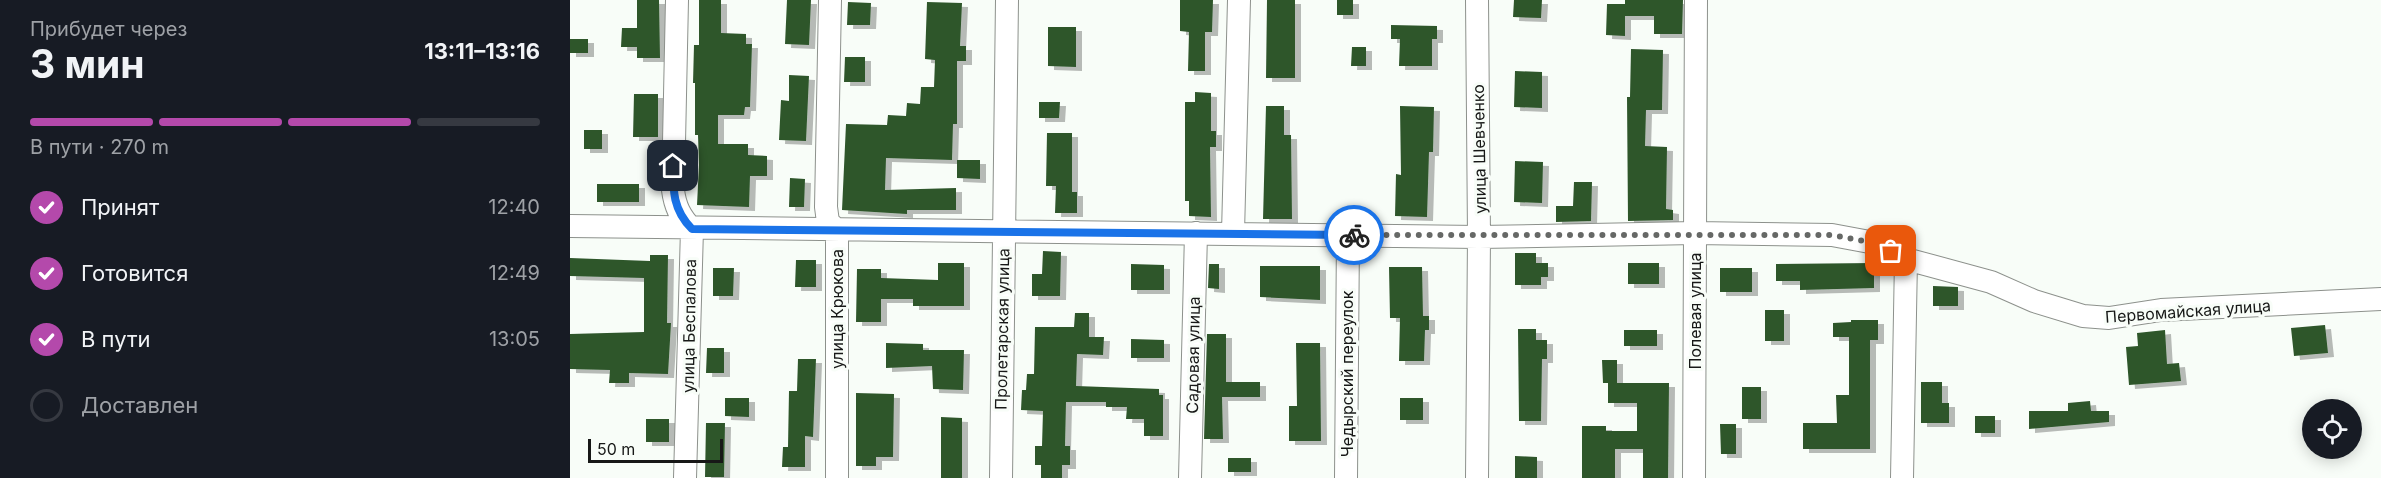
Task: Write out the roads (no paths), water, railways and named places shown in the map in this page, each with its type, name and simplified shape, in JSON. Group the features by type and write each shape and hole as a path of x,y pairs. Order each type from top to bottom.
{"street":[{"path":"677,0 673,190 678,212 692,229"},
{"name":"улица Крюкова","path":"830,0 826,207 828,222 837,230 837,478"},
{"name":"Пролетарская улица","path":"1001,478 1007,0"},
{"path":"1233,233 1239,0"},
{"name":"улица Шевченко","path":"1477,0 1479,237 1477,478"},
{"name":"Полевая улица","path":"1694,478 1696,0"},
{"name":"Первомайская улица","path":"570,226 1479,237 1695,233 1832,235 1875,243 1906,259 1950,273 1991,282 2034,301 2083,316 2109,318 2161,310 2381,299"},
{"name":"улица Беспалова","path":"686,478 692,229"},
{"name":"Садовая улица","path":"1190,478 1196,233"},
{"name":"Чедырский переулок","path":"1346,478 1348,235"},
{"path":"1902,478 1906,259"}]}
